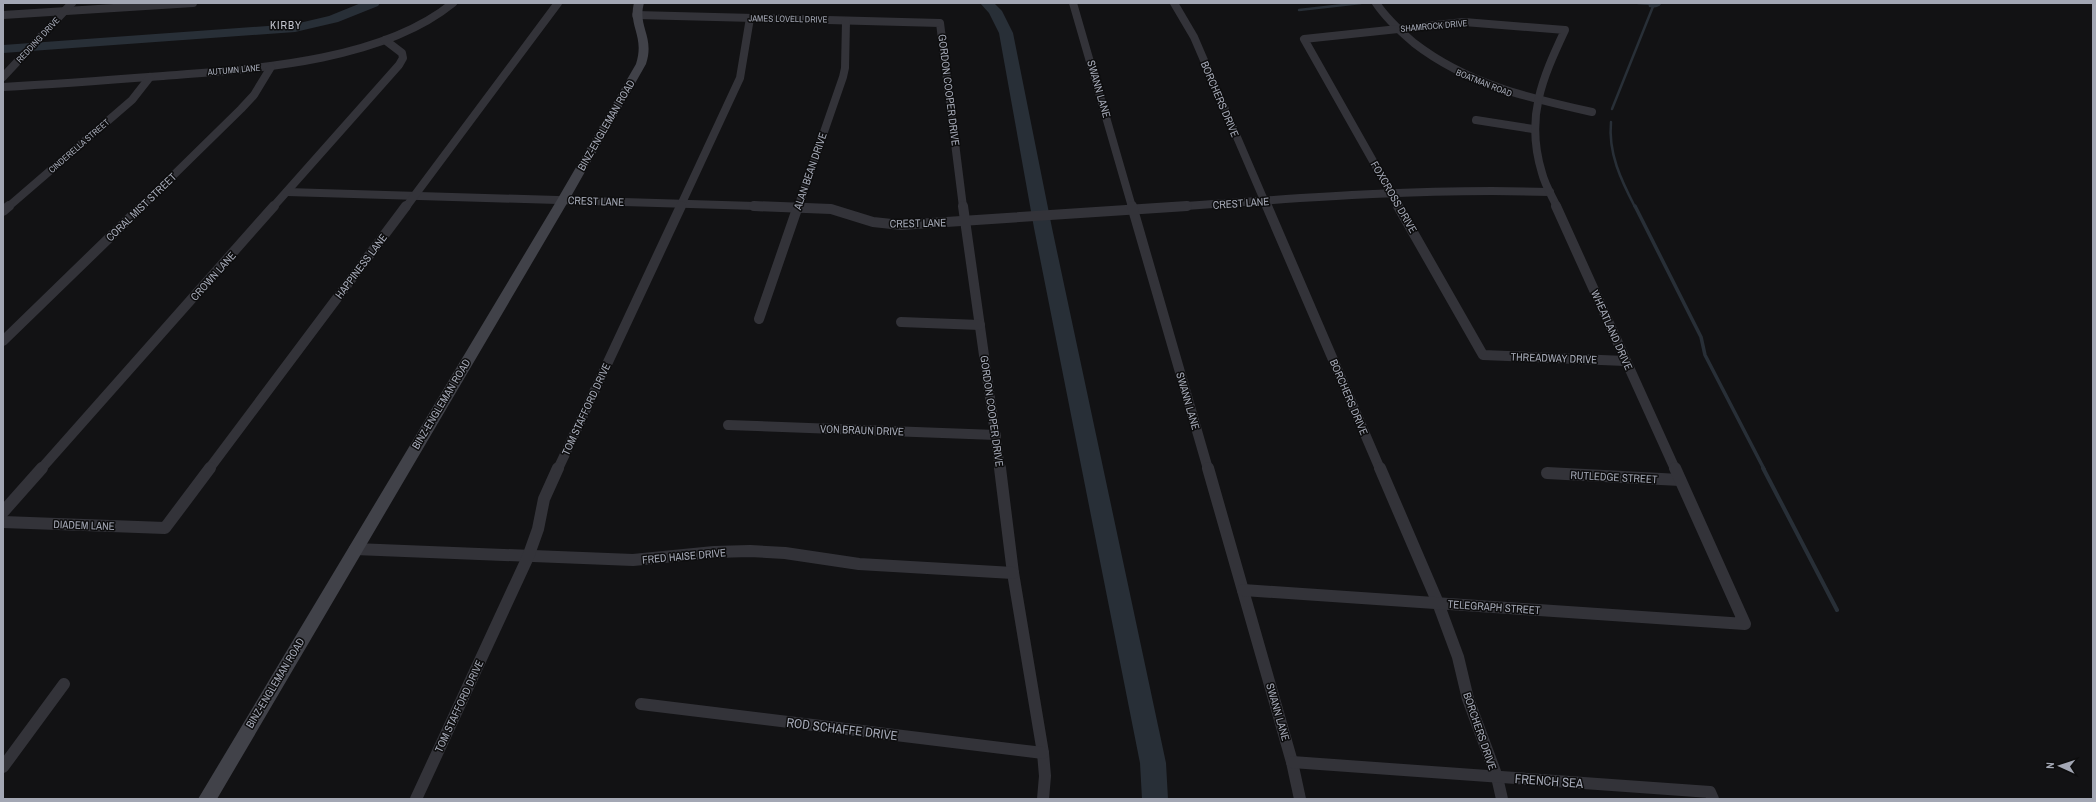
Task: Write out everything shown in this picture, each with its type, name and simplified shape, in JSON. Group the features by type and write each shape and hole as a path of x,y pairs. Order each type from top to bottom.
{"street":[{"name":"REDDING DRIVE","path":"3,77 72,3"},
{"path":"3,15 193,3"},
{"name":"AUTUMN LANE","path":"3,88 271,67 338,54 385,40 426,21 453,3"},
{"name":"HAPPINESS LANE","path":"165,528 558,3"},
{"name":"SWANN LANE","path":"1076,3 1133,210 1292,762 1300,799"},
{"name":"BORCHERS DRIVE","path":"1174,3 1194,37 1438,603 1458,657 1475,723 1497,777 1502,799"},
{"name":"BOATMAN ROAD","path":"1376,3 1399,29 1424,51 1450,69 1494,88 1535,100 1592,112"},
{"name":"JAMES LOVELL DRIVE","path":"638,9 750,18 940,23"},
{"name":"BINZ-ENGLEMAN ROAD","path":"207,799 563,200 644,56 646,43 638,9"},
{"name":"TOM STAFFORD DRIVE","path":"416,799 528,557 538,529 540,512 544,499 740,78 750,18"},
{"name":"ALAN BEAN DRIVE","path":"759,319 843,77 845,68 846,21"},
{"name":"SHAMROCK DRIVE","path":"1304,39 1468,22 1564,30"},
{"name":"GORDON COOPER DRIVE","path":"940,23 965,222 996,435 1013,572 1043,753 1045,776 1043,799"},
{"name":"WHEATLAND DRIVE","path":"1564,30 1535,100 1533,129 1535,152 1542,174 1625,361 1745,624"},
{"name":"FOXCROSS DRIVE","path":"1304,39 1483,355"},
{"name":"CROWN LANE","path":"3,512 399,65 403,58 402,53 385,40"},
{"name":"CORAL MIST STREET","path":"3,341 241,109 254,95 271,67"},
{"name":"CINDERELLA STREET","path":"3,211 132,100 150,77"},
{"path":"1476,120 1533,129"},
{"name":"CREST LANE","path":"287,192 798,207 831,209 891,225 1026,218 1391,192 1489,190 1550,192"},
{"path":"901,322 980,325"},
{"name":"THREADWAY DRIVE","path":"1483,355 1625,361"},
{"name":"VON BRAUN DRIVE","path":"728,425 996,435"},
{"name":"RUTLEDGE STREET","path":"1547,473 1680,480"},
{"name":"DIADEM LANE","path":"3,522 165,528"},
{"name":"FRED HAISE DRIVE","path":"355,549 633,560 714,552 750,551 785,553 859,564 1013,572"},
{"name":"TELEGRAPH STREET","path":"1243,590 1745,624"},
{"path":"3,767 64,684"},
{"name":"ROD SCHAFFE DRIVE","path":"641,704 1043,753"},
{"name":"FRENCH SEA","path":"1292,762 1712,795"}],"waterway":[{"path":"3,49 295,28 333,19 373,3"},
{"path":"987,3 995,11 1006,33 1043,228 1153,763 1155,799"},
{"path":"1299,10 1361,3"},
{"path":"1612,109 1654,4 1638,3"},
{"path":"1611,122 1612,145 1617,166 1620,176 1635,207"},
{"path":"1635,206 1701,337 1705,355 1764,469"},
{"path":"1763,468 1837,610"}],"district":[{"name":"KIRBY","path":"286,25"}]}
